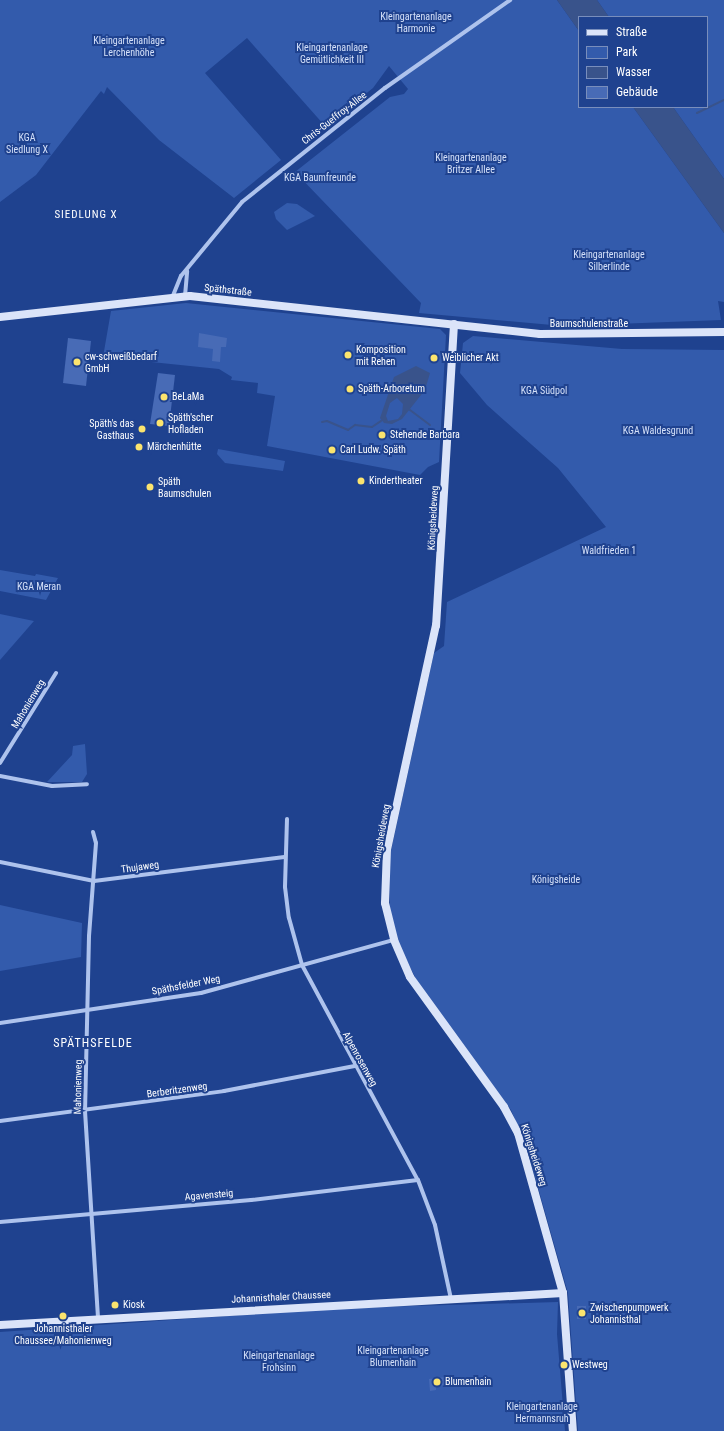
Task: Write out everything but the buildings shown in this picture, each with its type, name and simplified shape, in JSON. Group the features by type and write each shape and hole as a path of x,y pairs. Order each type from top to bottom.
{"street":[{"name":"Chris-Gueffroy-Allee","path":"172,298 172,291 187,270 242,202 385,88 510,0"},
{"path":"185,296 183,283 187,270"},
{"name":"Späthstraße","path":"0,317 185,296 454,324"},
{"name":"Baumschulenstraße","path":"454,324 553,334 724,332"},
{"name":"Königsheideweg","path":"454,324 436,624 385,861 385,903 394,940 414,985 512,1120 528,1165 563,1293 573,1431"},
{"name":"Mahonienweg","path":"0,763 56,673"},
{"path":"0,776 52,786 87,784"},
{"name":"Alpenrosenweg","path":"288,819 284,857 289,918 302,966 418,1180 435,1225 451,1300"},
{"name":"Mahonienweg","path":"93,832 96,843 87,1009 85,1111 98,1318"},
{"name":"Thujaweg","path":"0,862 94,881 284,857"},
{"name":"Späthsfelder Weg","path":"0,1023 201,993 394,940"},
{"name":"Berberitzenweg","path":"0,1121 85,1111 224,1091 355,1066"},
{"name":"Agavensteig","path":"0,1222 92,1214 418,1180"},
{"name":"Johannisthaler Chaussee","path":"0,1325 98,1318 563,1293"}],"green space":[{"path":"0,0 557,0 578,30 578,108 634,108 724,233 724,302 718,301 721,320 563,326 419,313 421,303 295,172 390,97 404,94 408,89 389,66 373,88 325,126 247,38 205,73 281,160 234,198 159,140 107,87 104,94 101,91 36,175 0,202"},
{"path":"597,0 724,0 724,179 674,108 708,108 708,16 608,16"},
{"path":"287,203 297,204 315,216 287,230 276,219 274,212"},
{"name":"Späth-Arboretum","path":"186,303 440,329 446,335 439,462 428,467 420,475 267,446 275,396 257,393 258,383 231,380 232,377 219,369 103,357 111,311"},
{"name":"Königsheide","path":"473,336 622,349 724,350 724,1431 578,1431 568,1293 526,1145 511,1110 419,985 399,945 390,912 389,860 434,653 444,646 447,602 606,527 558,468 487,405 460,373 463,343"},
{"path":"218,449 285,461 283,471 225,463 217,454"},
{"name":"KGA Meran","path":"0,570 58,578 46,600 0,591"},
{"path":"0,614 34,621 0,660"},
{"path":"85,744 87,774 82,782 47,782 72,755 73,746"},
{"path":"0,905 82,923 81,957 0,971"},
{"path":"558,1302 557,1334 565,1431 0,1431 0,1332 342,1308"}],"water":[{"path":"557,0 597,0 608,16 578,16 578,30"},
{"path":"634,108 674,108 724,179 724,233"},
{"path":"416,366 430,373 425,390 402,419 392,424 384,423 380,418 394,377","holes":["397,398 403,404 402,414 398,419 388,421 386,416 390,403"]}],"waterway":[{"path":"708,108 724,100"},
{"path":"697,113 707,108"},
{"path":"410,410 430,425"},
{"path":"322,422 327,421 348,430 355,425 372,427 381,421"}],"place":[{"name":"Komposition mit Rehen","path":"348,355"},
{"name":"Weiblicher Akt","path":"434,358"},
{"name":"cw-schweißbedarf GmbH","path":"77,362"},
{"name":"Späth-Arboretum","path":"350,389"},
{"name":"BeLaMa","path":"164,397"},
{"name":"Späth'scher Hofladen","path":"160,423"},
{"name":"Späth's das Gasthaus","path":"142,429"},
{"name":"Stehende Barbara","path":"382,435"},
{"name":"Märchenhütte","path":"139,447"},
{"name":"Carl Ludw. Späth","path":"332,450"},
{"name":"Kindertheater","path":"361,481"},
{"name":"Späth Baumschulen","path":"150,487"},
{"name":"Kiosk","path":"115,1305"},
{"name":"Zwischenpumpwerk Johannisthal","path":"582,1313"},
{"name":"Johannisthaler Chaussee/Mahonienweg","path":"63,1316"},
{"name":"Westweg","path":"564,1365"},
{"name":"Blumenhain","path":"437,1382"}],"district":[{"name":"SIEDLUNG X","path":"86,215"},
{"name":"SPÄTHSFELDE","path":"93,1044"}],"park label":[{"name":"Kleingartenanlage Harmonie","path":"416,22"},
{"name":"Kleingartenanlage Lerchenhöhe","path":"129,46"},
{"name":"Kleingartenanlage Gemütlichkeit III","path":"332,52"},
{"name":"KGA Siedlung X","path":"27,142"},
{"name":"Kleingartenanlage Britzer Allee","path":"471,162"},
{"name":"KGA Baumfreunde","path":"320,178"},
{"name":"Kleingartenanlage Silberlinde","path":"609,260"},
{"name":"KGA Südpol","path":"544,391"},
{"name":"KGA Waldesgrund","path":"658,431"},
{"name":"Waldfrieden 1","path":"609,551"},
{"name":"Kleingartenanlage Blumenhain","path":"393,1356"},
{"name":"Kleingartenanlage Frohsinn","path":"279,1360"},
{"name":"Kleingartenanlage Hermannsruh","path":"542,1412"}]}
